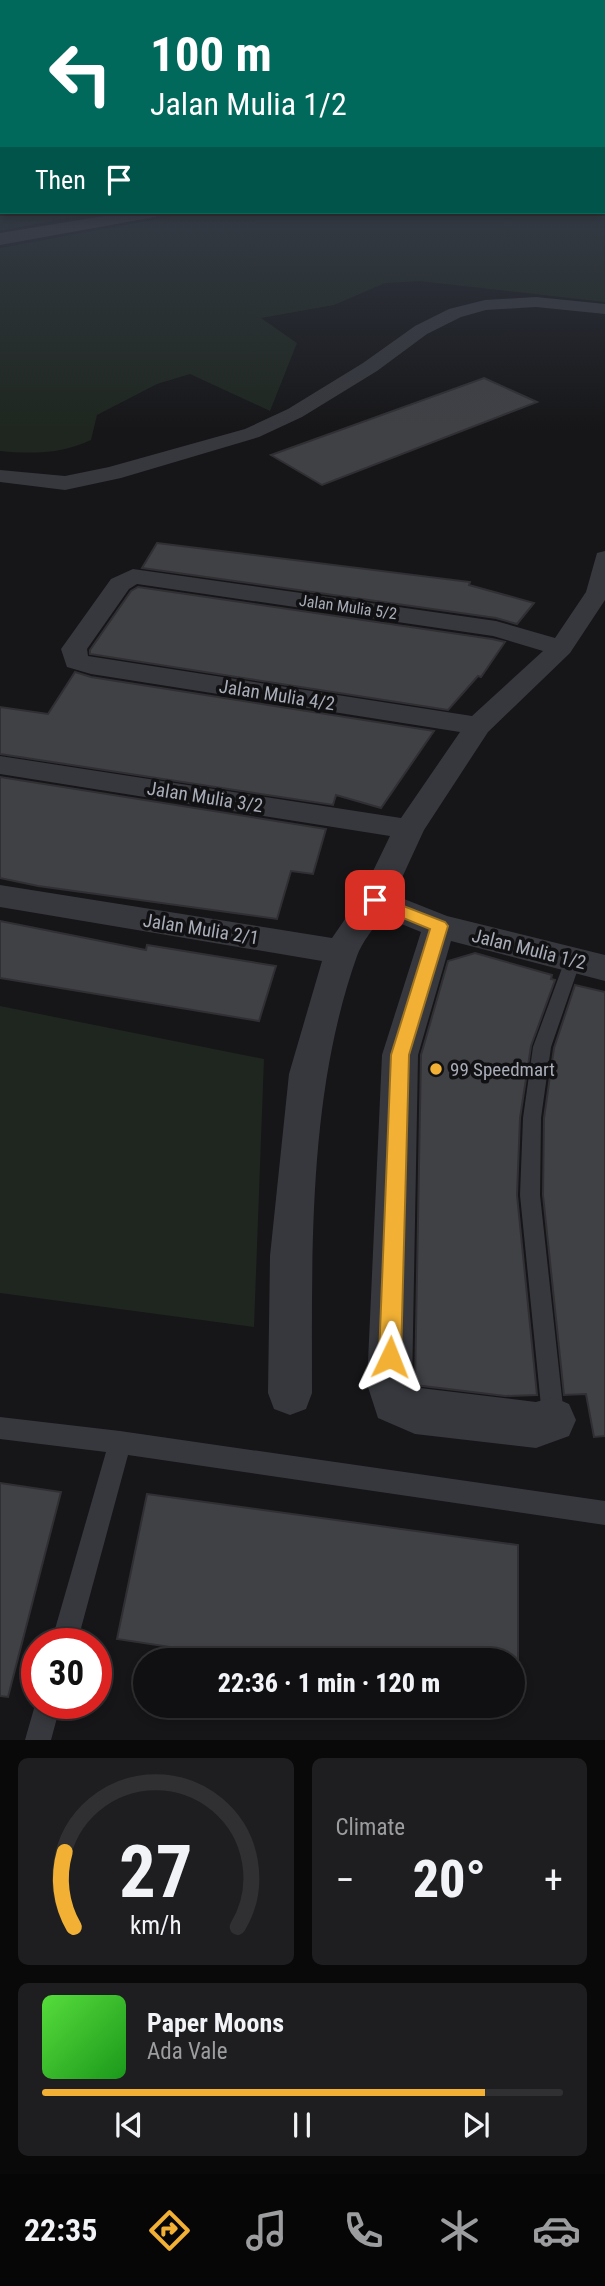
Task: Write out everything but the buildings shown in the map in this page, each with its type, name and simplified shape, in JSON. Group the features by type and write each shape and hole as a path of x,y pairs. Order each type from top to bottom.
{"street":[{"path":"0,476 65,483 113,473 251,433 295,413 370,367 421,330 455,313 485,305 536,302 605,309"},
{"path":"290,1393 291,1256 307,1074 341,952 375,900 410,829 478,726 561,648 598,592 605,558"},
{"name":"Jalan Mulia 5/2","path":"76,661 74,649 120,583 133,576 496,629 561,648"},
{"name":"Jalan Mulia 4/2","path":"76,661 91,666 478,726"},
{"name":"Jalan Mulia 3/2","path":"0,765 410,829"},
{"name":"Jalan Mulia 2/1","path":"0,897 341,952"},
{"name":"Jalan Mulia 1/2","path":"375,900 439,926 605,968"},
{"path":"439,926 400,1055 389,1384 394,1402 415,1412 536,1425 553,1420"}],"lane":[{"path":"553,1420 530,1195 532,1118 542,1047 573,960"},
{"path":"0,1428 120,1442 605,1513"},
{"path":"68,1628 120,1442"},
{"path":"38,1740 44,1719"}],"shaded area":[{"path":"0,267 605,267 605,302 420,281 385,283 334,305 261,318 297,343 270,411 190,374 157,384 97,415 91,440 80,445 46,452 0,451"},
{"path":"0,1006 264,1059 254,1327 0,1293"}],"place":[{"name":"99 Speedmart","path":"436,1069"}],"route":[{"path":"375,900 439,926 400,1055 390,1357"}]}
